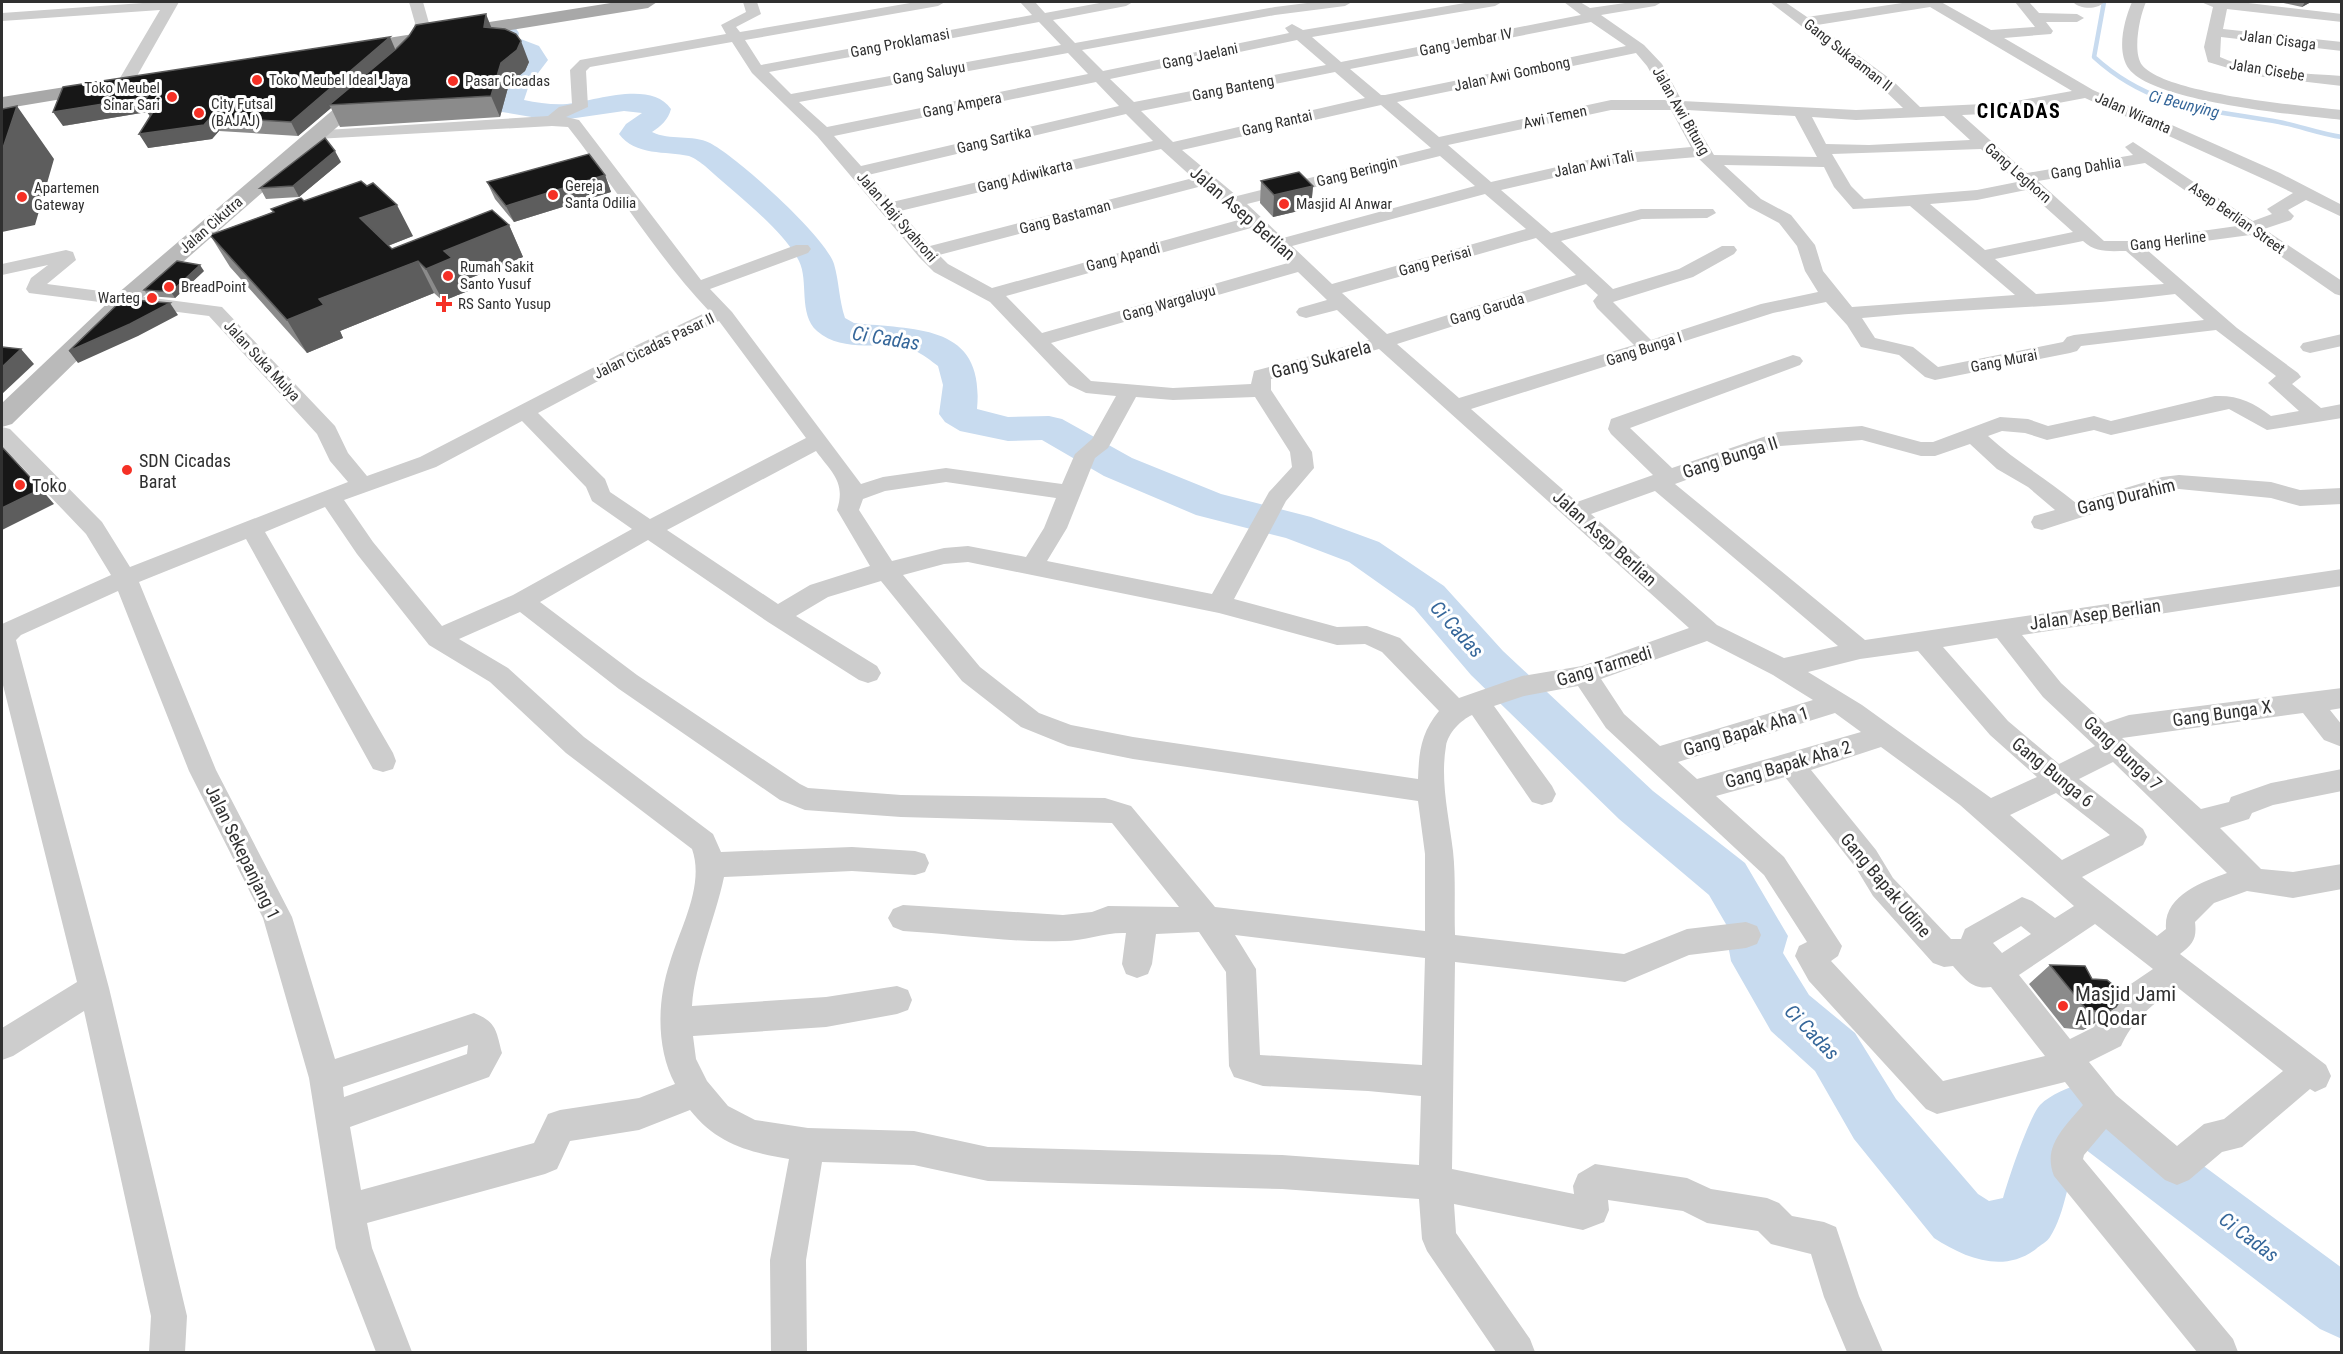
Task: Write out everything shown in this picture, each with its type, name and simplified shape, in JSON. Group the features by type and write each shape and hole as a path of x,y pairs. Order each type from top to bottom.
{"main road":[{"path":"336,49 648,2"},
{"path":"418,36 552,11 573,4"},
{"name":"Jalan Cikutra","path":"2,418 124,301 392,68 418,36"},
{"path":"2,103 148,80"}],"street":[{"path":"416,2 422,23 418,36"},
{"path":"734,38 728,24 754,14 750,2"},
{"path":"559,115 580,107 578,70 585,63 938,2"},
{"name":"Jalan Asep Berlian","path":"1027,2 1167,146 1234,202 1337,296 1383,342 1708,631 1782,668 1860,650 2342,577"},
{"name":"Gang Proklamasi","path":"757,70 1126,2"},
{"name":"Gang Saluyu","path":"787,99 1283,7 1346,2"},
{"name":"Gang Jaelani","path":"1101,77 1300,35 1495,2"},
{"name":"Jalan Awi Bitung","path":"1571,2 1639,48 1654,64 1706,156 1755,203 1785,219 1806,245 1814,271 1827,290"},
{"name":"Gang Jembar IV","path":"1337,67 1655,2"},
{"name":"Gang Sukaaman II","path":"1777,2 1887,84 1916,112"},
{"path":"1805,22 1932,2"},
{"name":"Jalan Wiranta","path":"1932,2 2087,93 2307,193 2334,200 2342,212"},
{"path":"1986,35 2046,31 2022,2"},
{"path":"2080,2 2096,3"},
{"path":"2139,2 2134,11 2130,36 2132,61 2134,67 2152,79 2204,95 2342,115"},
{"path":"2216,2 2342,18"},
{"name":"Jalan Cisebe","path":"2216,2 2213,59 2236,67 2339,85"},
{"path":"2,31 9,17 170,3"},
{"path":"125,83 170,3"},
{"path":"1283,7 1300,35 1337,67 1440,146 1611,296"},
{"path":"2035,17 2077,18"},
{"name":"Jalan Cisaga","path":"2214,32 2342,47"},
{"name":"Jalan Haji Syahroni","path":"734,38 757,70 824,134 886,209 941,267 991,294 1086,387 1129,391"},
{"name":"Jalan Awi Gombong","path":"1381,100 1639,48"},
{"name":"Gang Banteng","path":"1130,108 1337,67"},
{"name":"Gang Ampera","path":"824,134 1101,77"},
{"name":"Awi Temen","path":"1440,146 1611,105 1676,105 1856,116 2005,108 2087,93"},
{"name":"Gang Rantai","path":"1167,146 1381,100"},
{"name":"Gang Sartika","path":"857,172 1130,108"},
{"path":"1801,112 1824,155"},
{"name":"Gang Leghorn","path":"1949,112 2086,235"},
{"name":"Jalan Cicadas Pasar II","path":"94,988 3,638 12,629 125,578 330,497 428,462 524,411 721,313 620,188 609,168 584,135 573,123 559,115 316,134"},
{"name":"Jalan Awi Tali","path":"1280,244 1487,188 1637,154 1824,155 1869,150 1983,144"},
{"name":"Gang Adiwikarta","path":"886,209 1167,146"},
{"name":"Gang Beringin","path":"1234,202 1440,146"},
{"name":"Asep Berlian Street","path":"2133,147 2342,290"},
{"name":"Gang Dahlia","path":"1824,155 1856,204 1986,194 2028,181 2148,157"},
{"name":"Gang Bastaman","path":"926,253 1205,180"},
{"name":"Gang Herline","path":"2086,235 2102,247 2131,246 2252,228 2285,216 2276,209 2307,193"},
{"path":"1914,201 2030,298"},
{"name":"Gang Perisai","path":"1306,312 1337,296 1544,235 1641,214 1707,213"},
{"name":"Gang Apandi","path":"991,294 1255,221"},
{"path":"1980,257 2086,235"},
{"path":"2131,246 2220,324 2291,377 2278,383 2317,415 2342,411"},
{"path":"698,287 802,249"},
{"path":"1647,347 1604,304 1603,300 1706,266 1728,250"},
{"name":"Jalan Suka Mulya","path":"2,269 66,256 67,260 38,282 36,290 207,308 215,311 327,431 338,456 363,485"},
{"name":"Gang Wargaluyu","path":"1037,341 1302,265"},
{"name":"Gang Garuda","path":"1383,342 1590,277"},
{"path":"1852,313 2030,298 2133,294 2179,288"},
{"name":"Gang Murai","path":"1827,290 1855,322 1868,343 1900,348 1919,358 1928,371 1935,374 2070,347 2074,341 2220,324"},
{"name":"Gang Bunga I","path":"1457,406 1827,290"},
{"path":"721,313 815,431 818,441 848,478 854,494 848,510 878,560 890,571 956,658 990,689 1030,720 1068,735 1133,748 1431,792"},
{"path":"2310,347 2342,340"},
{"name":"Gang Sukarela","path":"1129,391 1173,394 1261,390 1262,375 1383,342"},
{"path":"1793,361 1619,424 1619,429 1663,479 1860,650"},
{"path":"1219,604 1277,497 1303,468 1301,452 1261,390"},
{"path":"1033,566 1093,448 1129,391"},
{"name":"Gang Bunga II","path":"1575,511 1778,439 1862,433 1914,447 1935,449 2000,424 2028,426 2047,433 2094,423 2107,428 2121,427 2215,403 2230,402 2245,407 2262,422 2317,415"},
{"path":"524,411 597,484 600,496 777,616 868,673"},
{"name":"Jalan Sekepanjang 1","path":"2,434 94,528 125,578 202,771 277,917 325,1078 354,1248 394,1353"},
{"name":"Gang Durahim","path":"1972,434 2005,464 2036,482 2072,512 2162,484 2179,482 2271,490 2300,498 2342,496"},
{"path":"438,638 522,601 648,530 818,441"},
{"path":"854,494 883,484 889,485 939,475 1071,494"},
{"path":"330,497 365,548 438,638 499,675 575,745 703,842 710,874 703,908 680,981 676,1022 680,1062 696,1092 716,1117 751,1136 808,1145 914,1148 988,1164 1282,1172 1435,1183 1588,1213 1593,1207 1590,1186 1595,1181 1687,1195 1707,1206 1767,1215 1783,1232 1824,1239 1842,1297 1864,1353"},
{"path":"2042,522 2072,512"},
{"path":"252,529 383,761"},
{"path":"777,616 819,591 866,576 958,554 1033,566 1219,604 1337,636 1366,635 1391,645 1488,698 1542,794"},
{"path":"522,601 628,682 790,792 805,799 901,806 1114,811 1127,819 1207,919 1241,969 1245,1066 1263,1071 1368,1075 1436,1082"},
{"name":"Gang Bunga 7","path":"2002,627 2052,690 2196,822 2249,876"},
{"name":"Gang Tarmedi","path":"1488,698 1584,675 1708,631"},
{"name":"Gang Bunga 6","path":"1923,640 1977,706 2057,778 2133,837 2059,874"},
{"path":"1782,668 1838,702 1988,812 2096,907 2311,1073 2230,1136 2216,1136 2177,1168 2095,1115 2068,1061 1975,943 1977,938 2022,910 2054,934"},
{"path":"1584,675 1615,721 1690,792 1774,866 1827,946 1810,956 1936,1098 2068,1061 2110,1035 2109,1029 2167,962 2182,935 2180,918 2204,894 2249,876 2256,882 2285,886 2342,876"},
{"path":"1488,698 1438,731 1433,745 1431,792 1439,854 1440,946 1435,1183 1439,1239 1517,1353"},
{"name":"Gang Bunga X","path":"1988,812 2040,789 2110,741 2129,725 2342,698"},
{"path":"2308,701 2333,732 2342,737"},
{"name":"Gang Bapak Aha 1","path":"1655,758 1782,722 1838,702"},
{"name":"Gang Bapak Aha 2","path":"1690,792 1791,765 1884,735"},
{"name":"Gang Bapak Udine","path":"1791,765 1866,859 1883,887 1944,953 1960,952 1981,975 1999,972"},
{"path":"2196,822 2240,811 2241,805 2271,794 2342,780"},
{"path":"709,865 852,859 915,863"},
{"path":"1999,972 2096,907"},
{"path":"903,918 1063,928 1092,926 1108,919 1143,921 1207,919 1625,968 1687,942 1746,935"},
{"path":"1137,964 1143,921"},
{"path":"2,1045 94,988 169,1316 167,1353"},
{"path":"676,1022 826,1012 897,1000"},
{"path":"325,1078 474,1028 481,1033 486,1053 478,1066 332,1117"},
{"path":"348,1211 545,1157 560,1126 639,1114 696,1092"},
{"path":"2095,1115 2068,1148 2066,1164 2220,1353"},
{"path":"789,1353 788,1260 808,1145"}],"building":[{"path":"486,14 484,27 505,29 516,34 521,41 517,50 501,63 491,96 329,105 396,49 416,25"},
{"path":"390,37 291,122 211,117 204,125 139,134 158,104 143,105 147,97 53,112 63,87"},
{"path":"17,106 2,151 2,109"},
{"path":"325,138 335,151 293,186 260,188"},
{"path":"589,154 605,175 506,206 487,182"},
{"path":"1299,172 1313,186 1274,195 1261,181"},
{"path":"361,181 367,186 373,183 397,205 360,218 392,249 492,210 509,225 444,251 452,258 426,269 418,261 319,299 324,305 287,320 210,235 274,212 271,209 301,198 304,201"},
{"path":"177,261 200,265 171,292 144,290"},
{"path":"123,299 170,303 69,351"},
{"path":"2,347 21,349 2,367"},
{"path":"2,447 41,489 2,508"},
{"path":"2050,965 2085,966 2092,979 2107,980 2124,994 2116,1007 2106,1012 2087,1010"}],"waterway":[{"name":"Ci Beunying","path":"2104,2 2094,57 2115,74 2137,87 2180,104 2279,122 2342,137"},
{"name":"Ci Cadas","path":"506,33 504,42 530,52 535,60 516,83 510,99 512,106 562,112 635,102 657,109 653,118 634,134 649,142 674,147 698,148 716,160 800,237 817,263 821,297 829,323 845,333 924,341 955,361 961,385 958,414 973,423 1008,429 1049,428 1118,467 1210,505 1297,527 1364,552 1429,597 1487,663 1636,805 1727,879 1762,936 1753,939 1758,961 1790,1013 1835,1052 1875,1119 1956,1216 1971,1226 1989,1232 2009,1231 2028,1217 2040,1173 2060,1126 2082,1111 2342,1307"}],"place":[{"name":"Toko Meubel Ideal Jaya","path":"257,80"},
{"name":"Pasar Cicadas","path":"453,81"},
{"name":"Toko Meubel Sinar Sari","path":"172,97"},
{"name":"City Futsal (BAJAJ)","path":"199,113"},
{"name":"Gereja Santa Odilia","path":"553,195"},
{"name":"Apartemen Gateway","path":"22,197"},
{"name":"Masjid Al Anwar","path":"1284,204"},
{"name":"Rumah Sakit Santo Yusuf","path":"448,276"},
{"name":"BreadPoint","path":"169,287"},
{"name":"Warteg","path":"152,298"},
{"name":"RS Santo Yusup","path":"444,304"},
{"name":"SDN Cicadas Barat","path":"127,470"},
{"name":"Toko","path":"20,485"},
{"name":"Masjid Jami Al Qodar","path":"2063,1006"}],"district":[{"name":"CICADAS","path":"2019,111"}]}
